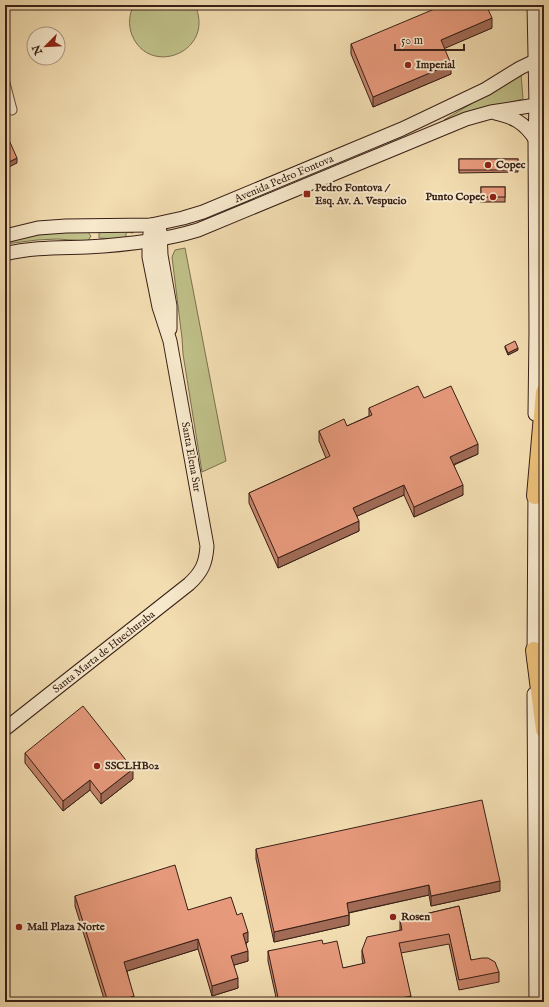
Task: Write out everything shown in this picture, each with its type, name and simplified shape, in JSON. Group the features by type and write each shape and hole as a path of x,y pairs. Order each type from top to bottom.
{"highway":[{"path":"535,496 544,392"},
{"path":"534,650 544,730"}],"street":[{"path":"534,5 541,58 541,104 535,139 536,331 533,745 536,1002"},
{"name":"Avenida Pedro Fontova","path":"5,236 38,228 155,224 184,218 203,212 402,129 486,89 520,68 541,58"},
{"path":"5,83 12,110"},
{"name":"Avenida Pedro Fontova","path":"5,254 36,248 86,247 155,241 198,230 466,118 491,112 541,104"},
{"path":"491,112 509,116 519,121 527,128 535,139"},
{"name":"Santa Elena Sur","path":"155,224 155,241 161,254 170,306 170,341 207,546 206,556 200,572"},
{"path":"86,247 91,243 94,236 93,231 88,226"},
{"name":"Santa Marta de Huechuraba","path":"5,729 189,584 200,572"}],"green space":[{"path":"134,5 195,5 199,22 196,36 189,46 178,54 165,57 152,55 140,48 132,35 130,20"},
{"path":"521,74 523,99 444,120"},
{"path":"99,229 134,229 133,233 127,232 126,238 118,239 99,238"},
{"path":"53,231 87,231 91,236 88,241 57,239 5,244 5,242"},
{"path":"185,248 226,461 202,472 183,354 172,257 175,250"}],"building":[{"path":"444,5 486,5 492,18 441,40 451,64 373,97 351,44"},
{"path":"9,140 17,158 5,164 5,142"},
{"path":"459,159 518,159 518,170 459,170"},
{"path":"481,187 505,187 505,197 481,197"},
{"path":"515,341 518,348 508,353 505,346"},
{"path":"418,386 424,398 451,386 478,444 450,457 463,485 414,507 404,485 353,508 359,521 278,558 249,493 330,456 319,431 344,419 347,426 372,415 369,408"},
{"name":"SSCLHB02","path":"83,706 133,769 101,794 90,780 63,801 25,753"},
{"path":"482,800 500,881 431,896 429,885 347,903 349,915 274,932 256,849"},
{"path":"175,865 188,910 231,897 237,915 242,913 248,932 243,934 248,951 231,956 238,978 212,986 198,939 124,962 134,996 114,1002 108,1002 75,896"},
{"path":"459,906 471,960 488,958 495,962 499,972 459,980 449,934 399,943 411,996 381,1002 279,1002 268,951 322,940 323,944 337,941 343,968 365,963 362,950 367,937 402,930 400,920"}],"place":[{"name":"Imperial","path":"408,65"},
{"name":"Copec","path":"488,165"},
{"name":"Pedro Fontova / Esq. Av. A. Vespucio","path":"307,194"},
{"name":"Punto Copec","path":"493,197"},
{"name":"SSCLHB02","path":"97,766"},
{"name":"Rosen","path":"393,917"},
{"name":"Mall Plaza Norte","path":"19,927"}]}
